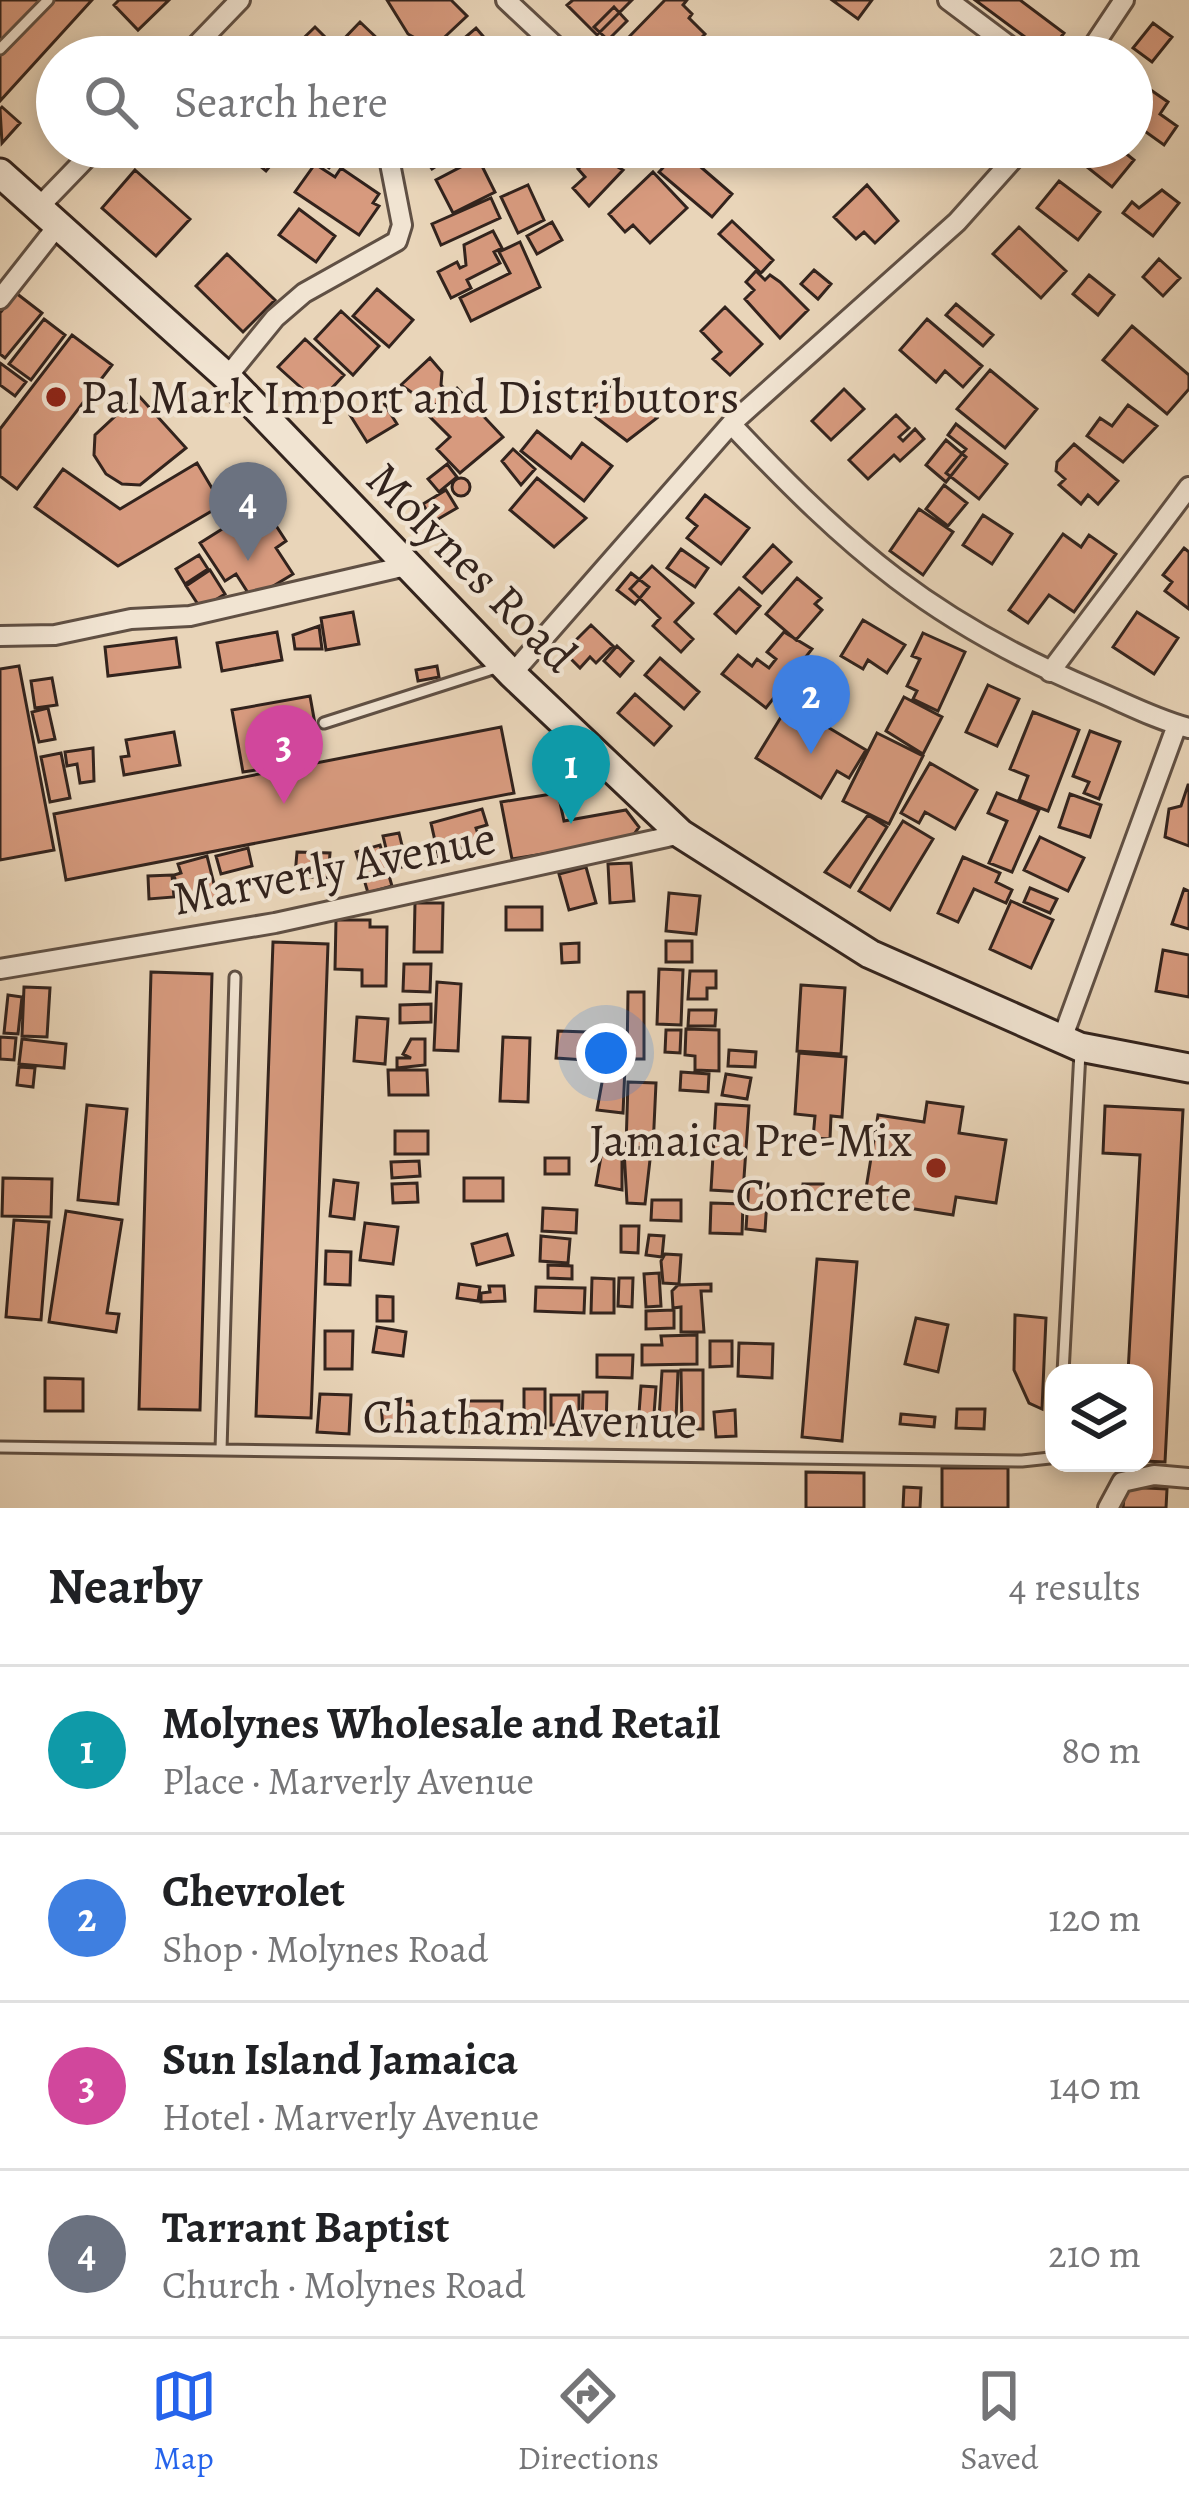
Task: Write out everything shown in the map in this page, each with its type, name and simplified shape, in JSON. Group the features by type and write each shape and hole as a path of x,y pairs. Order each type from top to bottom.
{"main road":[{"name":"Molynes Road","path":"0,173 227,377 508,670 682,834 870,954 1071,1043 1189,1068"}],"street":[{"path":"205,36 240,0"},
{"path":"948,0 996,36"},
{"path":"1100,36 1124,0"},
{"path":"511,2 546,36"},
{"path":"0,299 82,168"},
{"path":"227,377 274,319 304,292 397,241 402,225 391,168"},
{"path":"508,670 731,424 957,222 1005,168"},
{"path":"731,424 826,525 892,581 990,642 1183,727 1071,1043"},
{"path":"1051,672 1189,487"},
{"path":"0,636 55,635 131,619 190,616 406,566"},
{"name":"Marverly Avenue","path":"0,969 295,919 682,834"},
{"path":"1108,1508 1113,1489 1122,1482 1154,1475 1189,1478"}],"lane":[{"path":"0,49 48,0"},
{"path":"324,723 508,670"},
{"path":"221,1450 235,977"},
{"path":"1063,1364 1071,1043"},
{"name":"Chatham Avenue","path":"0,1447 1045,1459"}],"building":[{"path":"0,0 92,0 59,36 36,36 36,61 0,101"},
{"path":"119,0 169,0 138,30 114,5"},
{"path":"387,0 451,0 467,16 446,36 408,34"},
{"path":"573,0 632,0 597,35 567,5"},
{"path":"665,0 687,0 683,5 692,14 689,18 705,34 703,36 630,36"},
{"path":"832,0 872,0 858,19"},
{"path":"975,0 1020,0 1064,33 1024,36"},
{"path":"614,7 627,21 612,36 604,36 594,27"},
{"path":"360,22 375,36 347,36"},
{"path":"1153,23 1172,37 1153,61 1153,36 1143,36"},
{"path":"1153,92 1168,102 1160,114 1177,126 1164,145 1153,137"},
{"path":"0,109 20,123 2,143"},
{"path":"312,168 335,177 341,168 379,194 373,203 379,206 359,235 295,192"},
{"path":"459,168 483,168 495,192 453,213 436,180"},
{"path":"663,168 702,168 732,194 712,217 659,172"},
{"path":"1088,168 1127,168 1112,187"},
{"path":"578,169 623,170 589,206 573,188 585,177"},
{"path":"135,170 190,219 156,256 102,208"},
{"path":"653,172 687,208 650,243 633,225 625,232 609,214"},
{"path":"1059,181 1100,212 1078,240 1037,208"},
{"path":"528,185 544,220 518,233 501,197"},
{"path":"867,185 898,221 875,243 864,232 856,239 834,217"},
{"path":"1162,190 1179,203 1153,236 1123,213 1132,202 1139,208"},
{"path":"491,198 500,218 441,245 432,224"},
{"path":"299,209 335,236 316,262 279,235"},
{"path":"732,221 773,260 761,273 719,234"},
{"path":"552,222 562,240 537,254 527,236"},
{"path":"1019,227 1066,271 1041,298 993,254"},
{"path":"493,231 502,248 494,252 500,263 467,280 471,288 451,298 438,272 457,262 460,268 466,265 464,245"},
{"path":"520,242 540,287 471,321 460,298 510,273 499,252"},
{"path":"227,254 275,300 243,332 196,286"},
{"path":"1159,259 1180,278 1163,296 1143,277"},
{"path":"814,270 831,284 818,299 801,284"},
{"path":"756,271 765,280 770,275 780,282 808,310 780,338 745,299 754,290 746,282"},
{"path":"1089,275 1114,295 1098,315 1073,294"},
{"path":"377,289 413,320 389,347 353,316"},
{"path":"16,293 42,313 5,358 0,354 0,313"},
{"path":"956,304 993,335 983,346 946,315"},
{"path":"725,307 762,344 730,375 713,359 721,352 701,331"},
{"path":"341,311 379,346 353,375 315,339"},
{"path":"44,319 65,335 31,380 9,364"},
{"path":"927,319 982,366 963,387 945,371 936,382 900,350"},
{"path":"1132,326 1189,375 1189,389 1167,414 1103,360"},
{"name":"Pal Mark Import and Distributors","path":"72,335 112,365 17,489 0,476 0,429"},
{"path":"305,339 344,375 318,403 278,367"},
{"path":"430,358 442,372 441,385 449,394 433,407 401,385"},
{"path":"0,363 26,382 15,396 0,385"},
{"path":"990,370 1037,409 1005,448 957,409"},
{"path":"615,380 657,418 627,441 589,412"},
{"path":"457,388 503,437 460,473 437,449 450,437 428,415"},
{"path":"844,389 864,409 831,440 812,421"},
{"path":"138,395 186,448 140,485 122,484 106,474 94,455 95,435"},
{"path":"380,397 397,424 367,442 350,415"},
{"path":"1128,405 1157,426 1123,462 1087,436 1100,418 1112,426"},
{"path":"896,415 909,428 899,437 903,441 915,429 924,439 900,461 894,455 868,479 849,460"},
{"path":"956,424 1007,464 979,499 946,473 966,449 948,435"},
{"path":"537,431 571,458 582,443 612,466 584,501 521,451"},
{"path":"946,440 966,457 946,482 926,465"},
{"path":"1074,444 1118,481 1098,504 1088,495 1081,504 1059,485 1065,479 1056,471 1057,462"},
{"path":"513,449 535,469 521,485 502,461"},
{"path":"197,463 222,505 118,566 35,507 63,469 120,509"},
{"path":"447,464 457,477 439,492 428,479"},
{"path":"461,478 470,487 461,496 452,487"},
{"path":"537,478 586,518 554,547 510,510"},
{"path":"944,485 967,503 948,526 926,509"},
{"path":"446,490 457,508 433,522 423,504"},
{"path":"705,495 749,528 721,564 687,538 697,526 687,518"},
{"path":"262,504 286,541 276,548 293,574 252,599 236,574 225,581 200,543"},
{"path":"919,509 953,532 923,575 890,551"},
{"path":"983,515 1012,534 992,564 963,545"},
{"path":"1063,534 1081,547 1089,535 1116,554 1074,612 1049,595 1028,623 1009,610"},
{"path":"773,545 791,562 762,593 744,577"},
{"path":"1184,548 1189,552 1189,609 1165,591 1172,582 1163,575"},
{"path":"681,549 708,568 695,587 667,568"},
{"path":"199,555 208,569 185,584 176,569"},
{"path":"652,566 693,603 675,622 693,639 681,652 653,626 660,618 630,589"},
{"path":"210,570 225,594 201,609 186,586"},
{"path":"631,573 649,587 635,604 617,590"},
{"path":"797,578 821,598 815,604 822,610 796,640 766,614"},
{"path":"739,588 760,606 736,633 715,614"},
{"path":"353,612 359,644 326,650 321,618"},
{"path":"1137,612 1178,638 1154,674 1113,647"},
{"path":"863,620 905,645 887,673 868,660 863,669 841,656"},
{"path":"591,625 613,646 596,663 590,657 580,668 564,652"},
{"path":"319,626 322,649 295,649 293,635"},
{"path":"277,632 282,660 222,671 217,643"},
{"path":"784,632 812,649 766,708 722,674 738,655 752,666 757,659 769,668 776,659 767,652"},
{"path":"923,633 965,652 938,711 913,699 917,691 907,686 920,659 912,656"},
{"path":"176,638 180,667 108,676 105,647"},
{"path":"617,646 633,661 620,676 604,661"},
{"path":"660,658 699,692 684,709 645,675"},
{"path":"19,666 54,850 0,860 0,669"},
{"path":"437,666 439,677 418,681 416,670"},
{"path":"52,678 57,705 35,708 31,681"},
{"path":"988,685 1019,699 997,746 966,732"},
{"path":"635,694 671,726 654,745 618,713"},
{"path":"310,696 320,752 261,762 262,769 243,772 232,710"},
{"path":"904,697 942,717 923,754 886,731"},
{"path":"789,704 866,750 849,778 837,771 821,798 756,758"},
{"path":"48,708 55,739 39,742 32,712"},
{"path":"1033,712 1079,730 1048,811 1019,800 1028,776 1010,769"},
{"path":"501,727 514,793 66,880 54,814"},
{"path":"1090,731 1120,742 1099,799 1084,793 1089,782 1073,776"},
{"path":"174,732 180,765 124,775 121,757 129,756 126,740"},
{"path":"877,733 923,756 889,824 843,801"},
{"path":"93,748 94,781 80,783 77,764 67,766 65,752"},
{"path":"61,753 70,798 50,802 41,757"},
{"path":"930,763 977,790 955,829 925,812 919,823 901,813"},
{"path":"1188,785 1189,846 1165,837 1169,809 1181,806"},
{"path":"558,793 564,821 626,810 639,827 630,840 512,859 501,802"},
{"path":"997,793 1039,810 1012,872 989,863 1007,821 988,813"},
{"path":"1070,794 1101,805 1090,837 1059,827"},
{"path":"482,809 487,825 476,828 480,840 449,853 450,860 440,863 431,823"},
{"path":"868,815 887,827 850,887 825,872"},
{"path":"903,821 933,839 890,910 859,891"},
{"path":"399,833 407,866 391,869 383,836"},
{"path":"1040,837 1084,858 1068,891 1024,870"},
{"path":"380,845 392,886 368,893 356,852"},
{"path":"248,848 252,866 221,874 216,856"},
{"path":"297,852 330,853 328,878 295,876"},
{"path":"207,856 218,900 190,907 187,897 180,899 174,875 181,873 178,864"},
{"path":"963,857 1000,873 996,882 1012,890 1006,903 974,889 958,922 938,913"},
{"path":"631,863 634,901 610,903 608,864"},
{"path":"586,867 596,903 569,910 559,874"},
{"path":"172,875 174,897 149,899 148,876"},
{"path":"1030,888 1057,899 1050,913 1024,902"},
{"path":"1184,889 1189,891 1189,929 1172,924"},
{"path":"669,893 700,896 696,934 666,931"},
{"path":"1011,901 1053,920 1031,968 990,949"},
{"path":"415,903 443,903 442,952 414,952"},
{"path":"506,907 542,907 542,930 506,930"},
{"path":"336,920 370,920 370,927 387,927 386,986 362,986 362,970 335,969"},
{"path":"666,941 692,941 692,962 666,962"},
{"path":"273,942 328,944 311,1418 256,1416"},
{"path":"579,943 579,962 562,963 561,944"},
{"path":"1163,950 1189,955 1189,997 1156,991"},
{"path":"404,964 431,964 430,992 403,991"},
{"path":"659,969 683,970 681,1025 657,1024"},
{"path":"690,971 716,971 716,988 707,988 707,999 688,999"},
{"path":"151,972 212,974 200,1410 139,1409"},
{"path":"437,982 461,984 458,1051 434,1050"},
{"path":"801,985 845,988 841,1054 797,1051"},
{"path":"24,987 50,988 47,1037 22,1036"},
{"path":"628,992 644,992 644,1059 627,1059"},
{"path":"8,995 22,997 18,1034 4,1033"},
{"path":"431,1004 431,1022 400,1023 400,1005"},
{"path":"689,1010 716,1010 715,1026 688,1026"},
{"path":"357,1017 388,1019 385,1064 354,1061"},
{"path":"686,1029 719,1030 719,1071 695,1070 695,1056 685,1055"},
{"path":"666,1030 681,1030 680,1053 665,1052"},
{"path":"558,1031 587,1032 585,1060 556,1058"},
{"path":"0,1037 16,1038 14,1060 0,1059"},
{"path":"503,1037 530,1038 528,1102 500,1101"},
{"path":"22,1039 66,1044 64,1068 19,1064"},
{"path":"411,1039 425,1039 425,1065 397,1068 397,1058 411,1058 403,1054"},
{"path":"729,1050 756,1052 755,1067 728,1066"},
{"path":"799,1053 846,1057 842,1117 831,1116 830,1139 813,1138 815,1116 795,1114"},
{"path":"605,1066 625,1067 623,1113 597,1110"},
{"path":"19,1067 35,1068 33,1087 17,1085"},
{"path":"388,1070 427,1070 428,1095 389,1095"},
{"path":"681,1072 709,1074 708,1092 680,1090"},
{"path":"726,1074 751,1078 747,1099 722,1095"},
{"path":"628,1082 656,1083 653,1148 626,1147"},
{"name":"Jamaica Pre-Mix Concrete","path":"927,1102 963,1107 959,1133 1006,1140 996,1203 956,1197 953,1215 864,1201 878,1115 924,1122"},
{"path":"716,1104 749,1106 743,1192 711,1190"},
{"path":"87,1105 127,1109 118,1204 78,1200"},
{"path":"1105,1106 1183,1110 1165,1462 1153,1461 1153,1364 1128,1364 1140,1155 1103,1153"},
{"path":"395,1131 428,1131 428,1154 395,1154"},
{"path":"603,1145 622,1145 622,1190 596,1185"},
{"path":"624,1150 651,1151 645,1204 627,1203"},
{"path":"545,1158 569,1158 569,1174 545,1174"},
{"path":"419,1161 420,1176 392,1178 391,1162"},
{"path":"3,1178 52,1179 51,1217 2,1216"},
{"path":"464,1178 503,1178 503,1201 464,1201"},
{"path":"334,1180 358,1183 354,1219 330,1216"},
{"path":"417,1183 418,1202 393,1203 392,1184"},
{"path":"749,1183 768,1184 765,1231 746,1229"},
{"path":"803,1184 823,1184 822,1196 802,1195"},
{"path":"652,1200 681,1200 681,1221 651,1220"},
{"path":"711,1203 743,1204 742,1234 710,1233"},
{"path":"543,1208 577,1210 576,1233 542,1231"},
{"path":"66,1211 122,1220 107,1313 119,1314 116,1332 49,1322"},
{"path":"14,1220 49,1222 41,1320 6,1317"},
{"path":"365,1223 398,1227 393,1264 360,1260"},
{"path":"621,1226 639,1226 638,1253 621,1252"},
{"path":"507,1234 513,1255 477,1265 472,1244"},
{"path":"649,1235 664,1236 662,1257 646,1255"},
{"path":"541,1236 570,1239 568,1263 540,1261"},
{"path":"326,1251 351,1252 350,1285 325,1284"},
{"path":"665,1254 681,1255 679,1284 663,1283"},
{"path":"817,1259 857,1262 842,1441 802,1437"},
{"path":"548,1265 572,1266 572,1279 548,1278"},
{"path":"659,1273 661,1306 646,1307 644,1274"},
{"path":"592,1278 614,1279 614,1313 591,1313"},
{"path":"619,1278 633,1278 632,1307 618,1306"},
{"path":"459,1284 480,1287 478,1301 457,1298"},
{"path":"711,1284 711,1291 701,1291 704,1332 681,1332 681,1307 673,1308 672,1291 678,1285"},
{"path":"489,1286 504,1286 505,1301 481,1302 481,1293 490,1292"},
{"path":"536,1287 585,1288 584,1313 535,1311"},
{"path":"377,1296 393,1297 393,1321 377,1321"},
{"path":"674,1310 674,1328 646,1329 646,1311"},
{"path":"1015,1315 1046,1318 1042,1409 1029,1403 1014,1370"},
{"path":"916,1318 948,1325 938,1372 905,1364"},
{"path":"377,1327 406,1332 403,1356 373,1352"},
{"path":"325,1331 353,1331 352,1369 325,1369"},
{"path":"697,1335 697,1364 642,1365 642,1345 662,1345 661,1336"},
{"path":"710,1341 732,1341 732,1366 710,1367"},
{"path":"739,1343 773,1344 772,1378 738,1376"},
{"path":"597,1355 633,1355 632,1378 597,1377"},
{"path":"681,1370 703,1370 703,1429 682,1429"},
{"path":"662,1371 678,1371 676,1420 659,1419"},
{"path":"45,1378 83,1379 83,1411 45,1411"},
{"path":"641,1386 656,1387 653,1428 638,1427"},
{"path":"524,1389 545,1389 545,1428 524,1428"},
{"path":"583,1392 607,1392 606,1428 582,1427"},
{"path":"320,1394 351,1395 349,1434 317,1432"},
{"path":"551,1395 579,1395 579,1425 551,1425"},
{"path":"411,1401 413,1429 383,1430 381,1403"},
{"path":"468,1401 502,1401 501,1428 468,1428"},
{"path":"957,1409 985,1409 984,1429 956,1428"},
{"path":"735,1410 736,1436 716,1437 714,1412"},
{"path":"901,1414 935,1417 934,1427 900,1424"},
{"path":"942,1468 1008,1468 1008,1508 942,1508"},
{"path":"806,1472 864,1473 864,1508 806,1508"},
{"path":"904,1487 921,1488 920,1508 903,1508"},
{"path":"1125,1487 1167,1489 1166,1508 1123,1508"}],"place":[{"name":"Pal Mark Import and Distributors","path":"56,397"},
{"name":"Tarrant Baptist","path":"248,561"},
{"name":"Chevrolet","path":"811,754"},
{"name":"Sun Island Jamaica","path":"284,804"},
{"name":"Molynes Wholesale and Retail","path":"571,824"},
{"name":"Jamaica Pre-Mix Concrete","path":"936,1168"}]}
